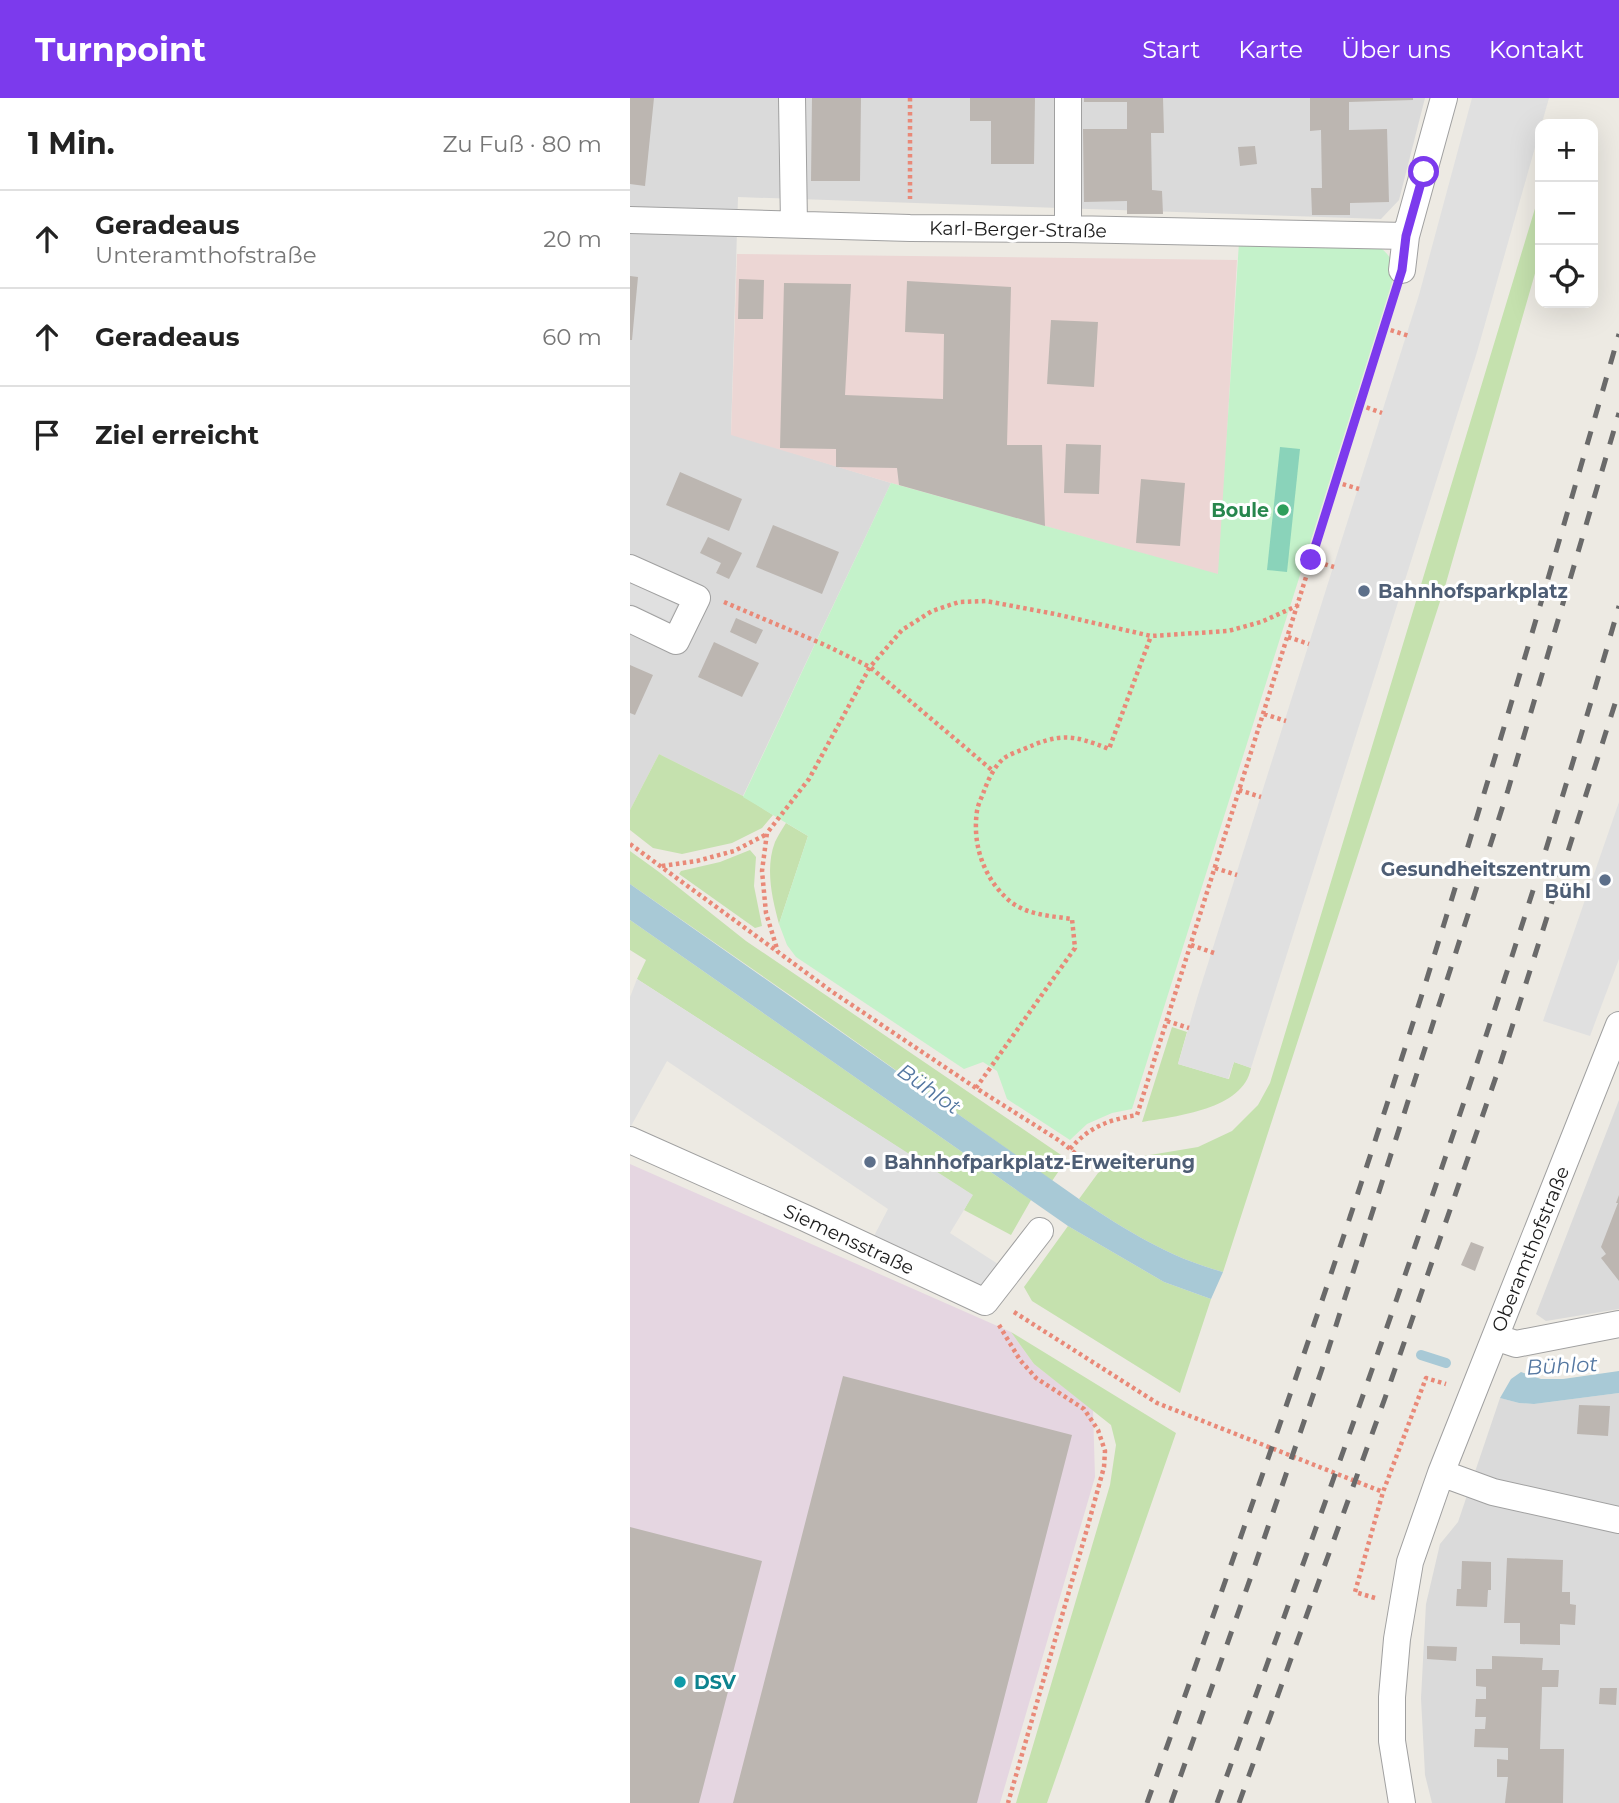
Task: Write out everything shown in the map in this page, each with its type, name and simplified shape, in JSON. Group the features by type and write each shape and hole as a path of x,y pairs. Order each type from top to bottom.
{"street":[{"path":"792,98 794,225"},
{"path":"1068,98 1068,229"},
{"path":"1408,254 1444,98"},
{"name":"Karl-Berger-Straße","path":"630,220 910,228 1068,229 1408,254"},
{"path":"630,568 697,598 676,640 630,620"},
{"name":"Oberamthofstraße","path":"1402,1803 1392,1741 1392,1697 1397,1639 1410,1562 1441,1473 1619,1025"},
{"name":"Siemensstraße","path":"630,1140 987,1299"},
{"path":"987,1299 1040,1231"},
{"path":"1495,1337 1516,1343 1619,1324"},
{"path":"1441,1473 1493,1492 1619,1520"}],"path":[{"path":"909,98 910,228"},
{"path":"1070,1149 1088,1131 1113,1120 1137,1115 1408,254"},
{"path":"1384,328 1409,336"},
{"path":"1360,405 1382,413"},
{"path":"1336,482 1359,489"},
{"path":"1311,560 1334,567"},
{"path":"697,598 714,597 870,667 993,772"},
{"path":"662,866 697,861 734,851 767,833 809,779 870,667 901,630 932,611 959,602 985,601 1151,636 1228,631 1261,622 1299,605"},
{"path":"976,1088 1075,948 1072,919 1035,914 1012,902 995,885 984,868 977,844 977,810 986,784 1004,758 1052,738 1081,738 1109,749 1151,636"},
{"path":"1288,637 1309,644"},
{"path":"1264,715 1286,721"},
{"path":"1239,790 1261,797"},
{"path":"767,833 762,871 766,913 778,952"},
{"path":"630,844 831,991 1060,1141 1086,1162"},
{"path":"1215,868 1237,875"},
{"path":"1191,945 1214,953"},
{"path":"1167,1021 1189,1028"},
{"path":"987,1299 1157,1403 1383,1492"},
{"path":"987,1299 1020,1360 1036,1378 1084,1409 1098,1430 1105,1451 1104,1467 1087,1529 1008,1803"},
{"path":"1360,1576 1383,1492 1423,1385"}],"shaded area":[{"path":"630,98 1425,98 1399,200 1381,219 738,197 731,434 891,483 743,796 659,754 630,810"},
{"name":"Bahnhofsparkplatz","path":"1472,98 1549,98 1543,119 1535,119 1535,147 1477,352 1251,1068 1234,1062 1228,1079 1178,1064 1419,295"},
{"path":"737,254 1237,260 1219,575 731,435"},
{"path":"630,583 677,605 669,621 630,603"},
{"name":"Gesundheitszentrum Bühl","path":"1619,802 1619,959 1590,1036 1543,1021"},
{"name":"Bahnhofparkplatz-Erweiterung","path":"637,979 973,1195 950,1233 998,1264 980,1290 874,1236 888,1209 667,1061 630,1128 630,997"},
{"path":"1619,1100 1619,1309 1546,1321 1536,1314"},
{"path":"630,1164 1011,1332 1034,1364 1093,1410 1095,1477 1000,1803 630,1803"},
{"path":"1619,1393 1619,1803 1432,1803 1425,1775 1421,1698 1426,1604 1440,1544 1458,1522 1500,1398 1534,1404"}],"green space":[{"path":"1535,208 1535,273 1446,583 1223,1272 1166,1250 1131,1232 1079,1199 1098,1173 1120,1160 1198,1147 1232,1131 1258,1105 1270,1083"},
{"path":"1239,242 1378,246 1390,258 1395,273 1132,1109 1112,1113 1087,1124 1070,1140 1007,1099 997,1071 983,1062 964,1069 796,957 787,945 779,924 808,836 743,797 891,483 1218,574"},
{"name":"Boule","path":"1280,447 1300,449 1287,572 1267,570"},
{"path":"659,754 743,796 773,815 762,828 732,843 682,854 653,848 630,830 630,810"},
{"path":"786,823 808,836 779,924 772,893 770,862 775,842"},
{"path":"750,850 756,857 754,886 762,926 755,928 679,874 681,871 720,862"},
{"path":"630,851 746,941 1067,1159 1052,1181 630,884"},
{"path":"630,920 1031,1200 1011,1235 964,1210 972,1195 637,979 646,960 630,950"},
{"path":"1172,1027 1187,1032 1178,1064 1229,1079 1234,1062 1251,1068 1245,1082 1222,1102 1189,1113 1142,1122"},
{"path":"1068,1226 1164,1282 1211,1299 1180,1393 1032,1301 1024,1287"},
{"path":"1011,1332 1176,1433 1047,1803 1016,1803 1110,1485 1116,1445 1111,1425 1034,1364"}],"water":[{"path":"630,884 1079,1199 1131,1232 1166,1250 1223,1272 1211,1299 1164,1282 1068,1226 630,920"},
{"path":"1619,1371 1619,1393 1534,1404 1500,1398 1511,1379 1521,1372 1541,1379 1563,1379"}],"building":[{"path":"630,98 654,98 645,186 630,184"},
{"path":"812,98 861,98 860,181 811,181"},
{"path":"970,98 1035,98 1034,164 991,164 991,121 970,121"},
{"path":"1084,98 1163,98 1164,133 1151,133 1152,190 1162,191 1163,214 1127,214 1127,201 1084,202 1083,129 1127,129 1127,102 1084,102"},
{"path":"1310,98 1413,98 1349,102 1349,130 1387,129 1389,202 1350,203 1350,215 1312,215 1311,188 1322,188 1321,130 1310,131"},
{"path":"1255,146 1257,164 1240,166 1238,147"},
{"path":"630,276 638,277 632,340 630,340"},
{"path":"739,279 764,280 763,319 738,319"},
{"path":"907,281 1011,287 1007,445 1042,445 1045,526 899,485 897,468 836,467 836,449 780,448 784,283 851,284 845,395 943,399 944,334 905,332"},
{"path":"1051,320 1098,322 1094,387 1047,384"},
{"path":"1066,444 1101,445 1099,494 1064,493"},
{"path":"680,472 742,499 729,531 666,505"},
{"path":"1141,479 1185,483 1180,546 1136,543"},
{"path":"773,525 839,552 822,594 756,567"},
{"path":"708,537 742,553 729,579 716,573 721,563 700,553"},
{"path":"736,618 763,630 756,644 730,632"},
{"path":"714,642 759,663 742,697 698,677"},
{"path":"630,665 653,675 635,715 630,713"},
{"path":"1619,1195 1619,1281 1601,1258 1606,1254 1601,1247"},
{"path":"1471,1242 1484,1247 1475,1271 1461,1265"},
{"path":"843,1376 1072,1435 977,1803 733,1803"},
{"path":"1579,1405 1610,1406 1608,1436 1577,1434"},
{"name":"DSV","path":"630,1527 762,1561 699,1803 630,1803"},
{"path":"1507,1558 1563,1560 1562,1592 1570,1592 1570,1604 1576,1605 1575,1625 1560,1624 1560,1645 1520,1644 1520,1623 1504,1623"},
{"path":"1462,1561 1491,1562 1491,1590 1488,1590 1487,1607 1456,1606 1457,1589 1461,1589"},
{"path":"1427,1646 1457,1647 1456,1661 1427,1659"},
{"path":"1492,1656 1543,1658 1542,1670 1559,1670 1558,1687 1542,1687 1540,1749 1564,1749 1563,1803 1505,1803 1508,1777 1497,1777 1497,1759 1508,1760 1508,1748 1474,1747 1475,1729 1485,1729 1486,1717 1475,1717 1476,1699 1486,1699 1486,1687 1476,1686 1476,1669 1492,1669"},
{"path":"1600,1688 1617,1688 1616,1705 1599,1704"}],"waterway":[{"name":"Bühlot","path":"1421,1355 1446,1363"}],"railway":[{"path":"1147,1803 1275,1437 1386,1107 1489,777 1619,334"},
{"path":"1171,1803 1322,1369 1508,790 1619,413"},
{"path":"1217,1803 1324,1506 1479,1058 1619,606"},
{"path":"1239,1803 1385,1398 1499,1068 1619,691"}],"place":[{"name":"Boule","path":"1283,510"},
{"name":"Bahnhofsparkplatz","path":"1364,591"},
{"name":"Gesundheitszentrum Bühl","path":"1605,880"},
{"name":"Bahnhofparkplatz-Erweiterung","path":"870,1162"},
{"name":"DSV","path":"680,1682"}],"route":[{"path":"1311,560 1402,270 1406,236 1424,172"}]}
